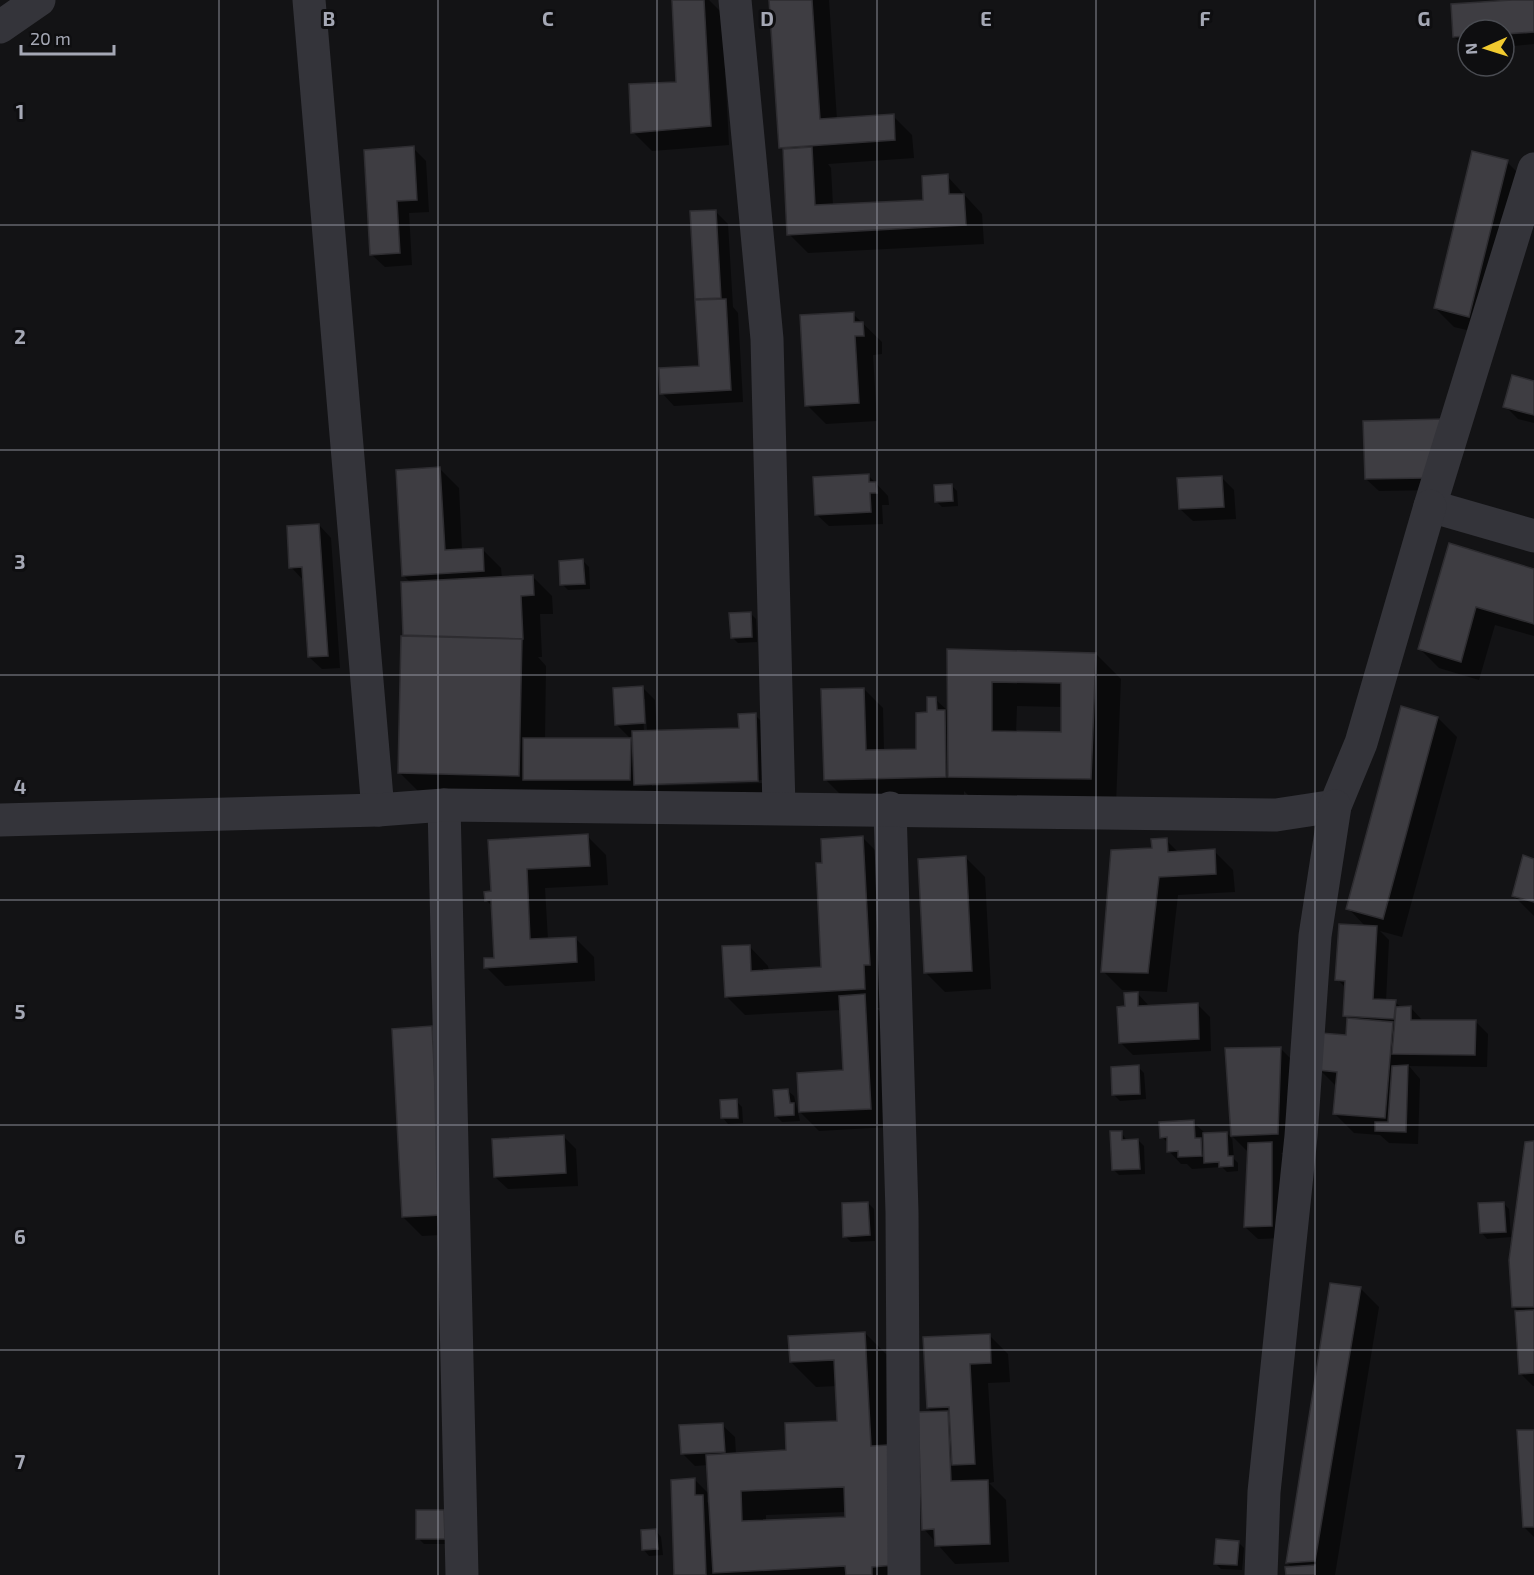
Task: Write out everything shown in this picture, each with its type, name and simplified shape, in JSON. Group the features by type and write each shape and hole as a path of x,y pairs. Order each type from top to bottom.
{"street":[{"path":"0,27 39,0"},
{"path":"309,0 378,810"},
{"path":"735,0 767,339 779,808"},
{"path":"1261,1575 1264,1492 1301,1136 1316,936 1335,806 1360,743 1534,169"},
{"path":"1431,506 1534,536"},
{"path":"444,805 462,1575"},
{"path":"0,820 378,810 444,805 890,808 1276,815 1335,806"},
{"path":"890,808 902,1224 904,1575"}],"building":[{"path":"672,0 704,0 711,126 631,133 629,84 676,82"},
{"path":"769,0 812,0 820,119 894,114 895,140 779,148"},
{"path":"1534,0 1534,32 1516,33 1516,18 1456,18 1456,37 1453,37 1451,4"},
{"path":"414,146 417,200 397,201 400,253 370,255 364,150"},
{"path":"812,147 815,205 923,200 922,176 948,174 949,194 964,194 966,225 787,235 783,149"},
{"path":"1472,151 1508,160 1469,317 1434,308"},
{"path":"716,210 721,298 695,299 690,211"},
{"path":"726,299 731,390 660,394 659,368 699,366 695,300"},
{"path":"854,312 854,322 863,322 864,336 855,336 859,403 805,406 800,315"},
{"path":"1512,375 1534,381 1534,415 1503,407"},
{"path":"1444,419 1427,478 1365,479 1363,421"},
{"path":"440,467 445,550 483,548 484,571 402,576 396,470"},
{"path":"869,474 869,482 876,482 877,493 870,493 871,512 815,515 813,477"},
{"path":"1222,476 1224,507 1179,509 1177,478"},
{"path":"952,484 953,501 935,502 934,485"},
{"path":"319,524 328,656 308,657 302,567 289,568 287,526"},
{"path":"1449,543 1534,569 1534,624 1476,607 1461,662 1418,649"},
{"path":"583,559 585,584 560,585 559,561"},
{"path":"533,575 534,595 521,596 523,639 403,635 401,582"},
{"path":"751,612 752,637 731,638 729,613"},
{"path":"401,636 522,639 519,776 398,773"},
{"path":"947,649 1096,653 1091,779 948,777","holes":["992,682 1061,683 1061,732 992,731"]},
{"path":"643,686 645,723 615,725 613,688"},
{"path":"864,688 866,750 916,749 916,713 927,712 927,697 936,697 937,710 945,710 946,777 824,780 821,689"},
{"path":"1401,706 1438,717 1383,919 1346,909"},
{"path":"756,713 758,781 634,785 632,731 739,728 738,714"},
{"path":"523,738 631,738 630,780 523,780"},
{"path":"588,834 590,866 527,869 530,939 576,937 577,962 484,968 484,958 494,958 491,900 485,901 484,892 491,891 488,840"},
{"path":"863,836 870,965 864,965 865,989 725,997 722,946 750,945 751,971 821,967 816,863 822,863 821,839"},
{"path":"1167,838 1168,852 1215,849 1216,874 1159,877 1148,973 1101,972 1111,850 1152,848 1151,839"},
{"path":"1523,855 1534,859 1534,902 1512,896"},
{"path":"966,856 972,971 924,973 918,859"},
{"path":"1339,924 1377,926 1373,999 1396,1000 1394,1019 1343,1016 1345,981 1335,980"},
{"path":"1138,992 1138,1006 1198,1003 1199,1039 1119,1043 1117,1007 1125,1006 1124,993"},
{"path":"865,994 871,1109 799,1112 797,1073 843,1070 839,996"},
{"path":"1411,1006 1411,1020 1476,1020 1475,1055 1392,1054 1396,1007"},
{"path":"1347,1018 1393,1022 1385,1118 1333,1114 1337,1072 1318,1070 1321,1033 1346,1035"},
{"path":"432,1026 442,1215 402,1217 392,1029"},
{"path":"1281,1047 1278,1134 1231,1136 1225,1048"},
{"path":"1139,1065 1140,1094 1112,1095 1111,1067"},
{"path":"1408,1065 1406,1132 1375,1131 1375,1122 1388,1122 1392,1066"},
{"path":"788,1089 790,1103 794,1103 794,1115 775,1116 773,1090"},
{"path":"737,1099 738,1118 721,1118 720,1100"},
{"path":"1194,1120 1195,1138 1201,1138 1202,1156 1178,1157 1178,1151 1167,1152 1167,1137 1160,1138 1159,1122"},
{"path":"1110,1131 1122,1131 1122,1140 1138,1139 1140,1169 1112,1170"},
{"path":"1227,1132 1228,1156 1233,1156 1233,1166 1219,1167 1219,1162 1204,1163 1203,1133"},
{"path":"564,1135 566,1173 494,1177 492,1139"},
{"path":"1534,1141 1534,1307 1512,1307 1509,1260 1525,1142"},
{"path":"1272,1142 1272,1226 1244,1227 1248,1143"},
{"path":"868,1202 870,1235 843,1237 842,1203"},
{"path":"1504,1202 1506,1232 1480,1233 1478,1203"},
{"path":"1330,1283 1361,1287 1315,1561 1286,1563"},
{"path":"1534,1310 1534,1373 1519,1374 1515,1311"},
{"path":"865,1332 871,1446 888,1445 894,1565 872,1567 872,1575 846,1575 845,1566 713,1573 706,1455 786,1450 785,1423 837,1421 834,1360 790,1362 788,1336","holes":["844,1487 845,1517 742,1521 741,1491"]},
{"path":"990,1334 991,1363 970,1364 975,1464 952,1465 949,1407 927,1408 923,1337"},
{"path":"948,1411 951,1481 988,1480 990,1544 935,1546 934,1529 922,1530 918,1412"},
{"path":"723,1423 725,1452 681,1454 679,1425"},
{"path":"1517,1430 1534,1430 1534,1527 1523,1527"},
{"path":"695,1478 695,1495 703,1495 706,1575 674,1575 671,1480"},
{"path":"416,1510 444,1510 445,1539 416,1539"},
{"path":"656,1529 658,1549 642,1550 641,1530"},
{"path":"1216,1539 1239,1541 1237,1565 1214,1564"},
{"path":"1315,1565 1315,1575 1286,1575 1285,1567"}]}
